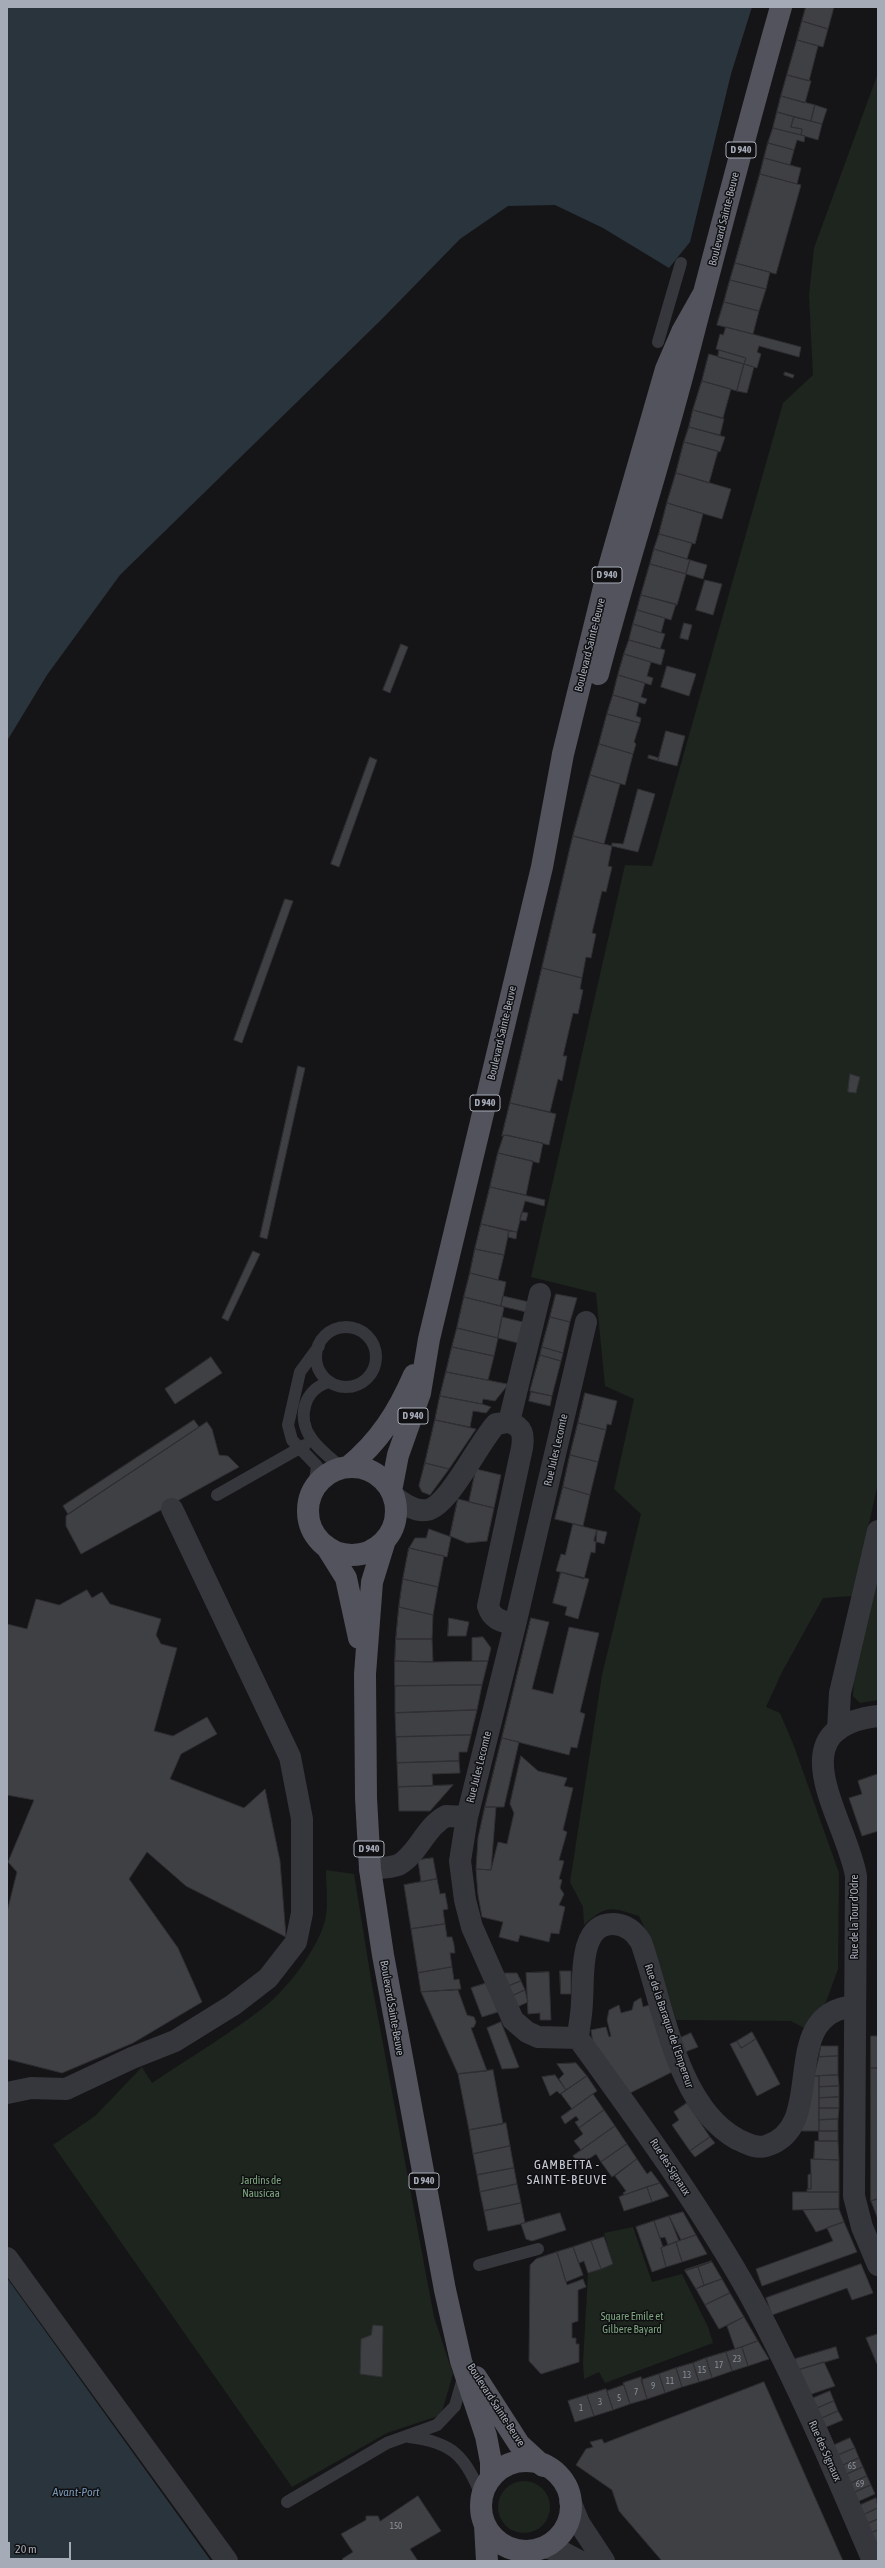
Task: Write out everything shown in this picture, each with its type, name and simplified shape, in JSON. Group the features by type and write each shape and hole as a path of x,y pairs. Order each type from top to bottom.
{"main road":[{"name":"Boulevard Sainte-Beuve","path":"393,1494 398,1455 420,1393 429,1339 542,867 563,754 617,540 668,365 682,332 704,293 781,7"},
{"name":"Boulevard Sainte-Beuve","path":"345,1468 376,1442 392,1419 409,1387 429,1339"},
{"path":"345,1468 361,1468 374,1472 384,1480 393,1494 395,1520 385,1540 370,1551 357,1554 339,1552 326,1546 314,1533 308,1506 314,1490 324,1477 345,1468"},
{"name":"Boulevard Sainte-Beuve","path":"385,1540 372,1582 365,1674 366,1798 370,1869 383,1955 444,2290 464,2370 486,2436 491,2462 491,2478"},
{"name":"Boulevard Sainte-Beuve","path":"326,1546 342,1570 348,1587 365,1674"},
{"name":"Boulevard Sainte-Beuve","path":"456,2339 474,2373 514,2437 543,2466"},
{"path":"485,2525 490,2534 505,2546 533,2553 556,2539 564,2528 569,2515 570,2501 561,2480 543,2466 530,2462 515,2463 502,2468 491,2478 482,2497 481,2511 485,2525 487,2561"}],"street":[{"path":"510,1422 540,1294"},
{"name":"Rue Jules Lecomte","path":"370,1869 390,1867 404,1862 428,1830 446,1816 467,1816 515,1625 586,1322"},
{"path":"393,1494 416,1509 426,1510 435,1507 453,1488 492,1429 500,1422 510,1422 521,1428 524,1440 488,1606 492,1616 497,1620 515,1625"},
{"path":"7,2092 31,2088 66,2089 132,2058 175,2041 233,2005 268,1978 296,1942 302,1913 302,1819 290,1758 172,1510"},
{"path":"838,1730 840,1693 878,1531"},
{"path":"838,1730 852,1722 878,1716"},
{"name":"Rue de la Tour d'Odre","path":"838,1730 826,1743 822,1755 822,1769 856,1876 854,2196 862,2227 878,2265"},
{"path":"467,1816 460,1861 465,1900 477,1941 507,2011 518,2026 538,2037 578,2038"},
{"name":"Rue de la Baraque de l'Empereur","path":"578,2038 582,2001 583,1969 587,1947 597,1930 603,1926 624,1926 637,1935 641,1942 682,2071 692,2092 705,2111 723,2130 750,2145 765,2147 780,2139 793,2124 810,2044 817,2026 834,2010 855,2006"},
{"name":"Rue des Signaux","path":"578,2038 654,2142 744,2285 805,2408 873,2561"},
{"path":"7,2258 227,2561"},
{"path":"570,2501 584,2530 604,2561"},
{"path":"533,2553 564,2553 579,2561"}],"lane":[{"path":"658,342 680,264"},
{"path":"314,1490 317,1466 290,1435 289,1419 300,1372 319,1346 329,1333 339,1328 350,1328 365,1334 374,1347 376,1363 372,1373 365,1380 345,1387 330,1382 323,1375 318,1366 317,1356 319,1346"},
{"path":"330,1382 316,1388 307,1398 304,1416 313,1440 345,1468"},
{"path":"217,1495 313,1440"},
{"path":"479,2265 538,2249"},
{"path":"287,2502 372,2450 401,2437 427,2430 451,2412 460,2392 464,2370"},
{"path":"401,2437 434,2442 457,2454 469,2467 482,2497"}],"green space":[{"path":"878,73 878,1483 853,1596 823,1598 782,1672 766,1707 780,1713 794,1746 839,1873 838,1969 826,2002 806,2029 791,2021 676,2020 653,1946 639,1916 610,1909 598,1913 584,1925 583,1907 570,1882 602,1675 641,1514 614,1489 634,1399 605,1386 596,1293 531,1277 625,865 652,866 783,403 813,375 809,295 814,248"},
{"path":"878,1574 878,1700 860,1703 853,1696 854,1676"},
{"name":"Jardins de Nausicaa","path":"326,1870 354,1874 372,1985 434,2317 453,2374 441,2415 387,2433 292,2487 53,2145 95,2116 142,2067 152,2083 236,2028 263,2008 282,1990 302,1966 323,1928 327,1910"},
{"name":"Square Emile et Gilbere Bayard","path":"633,2227 652,2282 682,2274 708,2327 713,2343 605,2383 599,2372 584,2379 583,2363 588,2273 613,2264 604,2233"},
{"path":"524,2481 534,2483 542,2489 548,2497 550,2507 548,2517 542,2525 534,2531 524,2533 514,2531 506,2525 500,2517 498,2507 500,2497 506,2489 514,2483"}],"water":[{"path":"7,7 752,7 731,74 690,242 669,268 603,228 555,205 508,206 460,239 383,318 120,575 47,675 7,741"},
{"name":"Avant-Port","path":"7,2278 211,2561 7,2561"}],"building":[{"path":"806,7 834,7 828,29 802,21"},
{"path":"802,21 828,29 823,47 797,40"},
{"path":"797,40 818,46 809,81 787,75"},
{"path":"787,75 811,81 805,103 781,96"},
{"path":"781,96 815,105 811,121 777,112"},
{"path":"815,105 827,109 822,124 811,121"},
{"path":"777,112 794,117 791,127 802,129 801,135 773,128"},
{"path":"794,117 822,124 818,140 801,135 802,129 791,127"},
{"path":"773,128 805,136 804,142 797,140 794,150 768,143"},
{"path":"768,143 794,150 790,165 764,158"},
{"path":"764,158 801,168 797,184 760,174"},
{"path":"760,174 801,185 776,274 735,263"},
{"path":"735,263 770,272 766,289 730,280"},
{"path":"730,280 766,289 759,311 724,302"},
{"path":"724,302 759,311 753,334 717,325"},
{"path":"726,327 801,347 799,357 759,346 757,352 761,354 757,368 744,364 746,358 716,349 720,334 723,335"},
{"path":"719,350 746,358 744,364 718,357"},
{"path":"709,354 744,364 737,391 702,381"},
{"path":"744,364 754,367 747,393 737,391"},
{"path":"785,372 794,375 793,378 784,375"},
{"path":"702,381 731,389 723,418 693,410"},
{"path":"693,410 724,419 720,435 689,427"},
{"path":"689,427 725,437 720,452 684,442"},
{"path":"684,442 718,451 709,483 676,473"},
{"path":"676,473 731,489 722,519 667,503"},
{"path":"667,503 703,514 695,544 659,534"},
{"path":"659,534 692,543 687,559 654,549"},
{"path":"654,549 690,560 686,574 650,564"},
{"path":"690,560 707,565 703,579 686,574"},
{"path":"650,564 686,574 677,605 641,595"},
{"path":"705,580 722,584 713,615 696,610"},
{"path":"641,595 676,604 671,620 637,610"},
{"path":"637,610 665,618 661,633 633,624"},
{"path":"684,623 692,625 688,640 680,638"},
{"path":"633,624 665,634 660,649 629,640"},
{"path":"629,640 665,650 661,665 624,654"},
{"path":"401,644 408,647 390,693 383,690"},
{"path":"624,654 651,662 647,676 653,678 651,685 618,675"},
{"path":"667,666 696,674 689,696 661,687"},
{"path":"618,675 645,683 641,697 647,699 645,704 613,695"},
{"path":"613,695 639,703 636,716 641,718 640,723 607,714"},
{"path":"607,714 640,723 634,742 636,744 633,754 599,744"},
{"path":"666,731 685,736 677,766 658,761"},
{"path":"599,744 633,754 625,785 590,775"},
{"path":"649,755 659,758 658,761 648,758"},
{"path":"370,757 377,760 339,867 331,864"},
{"path":"590,775 620,784 604,844 573,836"},
{"path":"638,789 655,794 638,852 612,846 612,843 623,844"},
{"path":"573,836 612,846 608,866 612,867 606,892 602,891 592,933 596,934 591,958 586,957 582,978 542,968"},
{"path":"285,899 293,901 242,1043 234,1040"},
{"path":"542,968 582,978 580,989 583,990 578,1014 573,1013 563,1056 567,1056 562,1081 558,1079 550,1112 510,1103"},
{"path":"298,1066 305,1068 267,1239 260,1237"},
{"path":"850,1074 860,1077 856,1093 848,1092"},
{"path":"510,1103 556,1114 549,1145 507,1135 502,1136"},
{"path":"504,1135 543,1143 539,1163 498,1153"},
{"path":"498,1153 533,1161 526,1195 490,1187"},
{"path":"490,1187 545,1200 544,1206 525,1201 517,1232 481,1224"},
{"path":"522,1212 528,1213 526,1221 520,1220"},
{"path":"481,1224 509,1231 504,1255 475,1249"},
{"path":"509,1231 517,1232 516,1239 508,1237"},
{"path":"475,1249 504,1255 498,1280 470,1273"},
{"path":"253,1251 260,1254 228,1321 222,1318"},
{"path":"470,1273 506,1282 501,1306 464,1297"},
{"path":"556,1294 577,1298 570,1322 550,1317"},
{"path":"503,1296 529,1302 526,1312 501,1306"},
{"path":"464,1297 504,1307 498,1338 457,1328"},
{"path":"502,1317 523,1322 518,1343 498,1338"},
{"path":"550,1317 570,1322 563,1353 542,1347"},
{"path":"457,1328 498,1338 494,1356 452,1347"},
{"path":"452,1347 494,1356 488,1380 446,1372"},
{"path":"542,1347 563,1353 561,1361 540,1355"},
{"path":"540,1355 561,1361 552,1396 530,1391"},
{"path":"211,1357 222,1373 175,1404 165,1389"},
{"path":"446,1372 507,1384 507,1386 495,1401 483,1399 482,1404 440,1396"},
{"path":"531,1392 552,1396 550,1406 529,1401"},
{"path":"585,1393 617,1401 611,1425 607,1424 606,1430 578,1423"},
{"path":"440,1396 491,1407 486,1413 473,1411 470,1427 435,1420"},
{"path":"194,1420 199,1427 68,1514 63,1506"},
{"path":"435,1420 476,1429 449,1469 425,1463"},
{"path":"207,1422 212,1429 219,1455 228,1456 239,1467 81,1554 66,1526 66,1516"},
{"path":"578,1423 606,1430 598,1462 570,1455"},
{"path":"570,1455 598,1462 590,1495 563,1487"},
{"path":"425,1463 449,1469 430,1495 422,1492 419,1486"},
{"path":"476,1469 501,1475 494,1508 469,1502"},
{"path":"563,1487 590,1495 583,1526 555,1519"},
{"path":"458,1499 494,1508 487,1541 467,1543 450,1536"},
{"path":"573,1524 597,1530 595,1553 591,1552 584,1579 556,1571 561,1554 565,1555"},
{"path":"429,1529 451,1537 447,1557 409,1548 415,1538 426,1538"},
{"path":"597,1530 607,1532 604,1544 594,1541"},
{"path":"409,1548 444,1556 438,1587 403,1579"},
{"path":"561,1572 589,1579 578,1619 565,1615 567,1607 553,1603"},
{"path":"403,1579 438,1587 433,1615 399,1607"},
{"path":"87,1590 92,1598 102,1592 110,1604 161,1619 156,1635 161,1644 177,1648 154,1731 173,1736 207,1717 217,1734 181,1754 170,1779 244,1808 265,1789 280,1861 286,1937 186,1886 147,1852 129,1879 178,1948 202,2002 133,2043 62,2073 7,2059 7,1912 17,1872 8,1862 34,1800 7,1795 7,1624 27,1629 36,1599 59,1605"},
{"path":"399,1607 433,1615 432,1639 396,1639"},
{"path":"449,1618 469,1622 466,1636 448,1636"},
{"path":"531,1618 549,1622 532,1689 553,1694 569,1627 599,1633 580,1712 585,1714 577,1748 571,1747 569,1755 502,1738"},
{"path":"483,1637 491,1648 488,1661 472,1661 472,1638"},
{"path":"396,1639 432,1639 433,1662 395,1661"},
{"path":"395,1661 488,1661 482,1685 395,1686"},
{"path":"482,1685 477,1710 395,1713 395,1686"},
{"path":"477,1710 471,1735 396,1737 395,1713"},
{"path":"471,1735 467,1752 459,1752 459,1761 397,1763 396,1737"},
{"path":"502,1738 519,1742 504,1807 485,1807"},
{"path":"521,1756 538,1771 567,1778 564,1786 573,1788 563,1830 567,1832 559,1860 564,1861 559,1879 562,1880 560,1888 564,1894 559,1905 565,1907 559,1934 551,1933 549,1942 520,1935 518,1942 499,1937 503,1922 482,1917 478,1895 476,1869 491,1870 498,1842 507,1844 514,1813 510,1804"},
{"path":"459,1761 460,1773 432,1774 433,1786 398,1787 397,1763"},
{"path":"878,1774 878,1831 862,1836 849,1798 862,1794 858,1781"},
{"path":"453,1785 430,1811 399,1811 398,1787"},
{"path":"485,1807 496,1807 491,1870 476,1869 478,1838"},
{"path":"433,1858 437,1879 421,1882 418,1860"},
{"path":"437,1879 440,1894 445,1893 448,1909 443,1910 445,1924 411,1929 404,1885"},
{"path":"445,1924 447,1937 452,1937 454,1945 455,1953 450,1953 452,1967 418,1973 411,1929"},
{"path":"452,1967 454,1980 459,1979 461,1989 421,1992 418,1973"},
{"path":"560,1971 571,1971 571,1994 561,1994"},
{"path":"549,1972 551,2020 540,2020 540,2013 528,2014 526,1973"},
{"path":"504,1973 517,1973 521,1981 506,1987"},
{"path":"521,1981 525,1990 510,1997 506,1987"},
{"path":"487,1983 498,2012 482,2017 471,1988"},
{"path":"458,1990 467,2015 474,2017 476,2022 474,2027 471,2028 487,2071 458,2074 421,1992"},
{"path":"525,1990 528,2002 515,2008 510,1997"},
{"path":"641,1998 643,2007 649,2005 672,2072 628,2094 593,2044 591,2030 606,2027 609,2037 611,2036 607,2020 609,2010 619,2005 621,2013 632,2010 634,2002"},
{"path":"501,2022 519,2067 502,2069 487,2028"},
{"path":"752,2032 756,2039 741,2048 737,2041"},
{"path":"691,2033 698,2047 685,2052 680,2038"},
{"path":"871,2036 878,2036 878,2068 871,2068"},
{"path":"756,2039 780,2084 757,2096 730,2044 737,2041 741,2048"},
{"path":"821,2046 838,2046 838,2056 819,2057"},
{"path":"838,2056 838,2075 814,2076 819,2057"},
{"path":"576,2063 587,2076 566,2090 559,2079 564,2074 557,2064"},
{"path":"871,2068 878,2068 878,2199 871,2201"},
{"path":"493,2070 503,2124 469,2130 458,2074"},
{"path":"555,2075 566,2090 560,2094 557,2091 550,2096 542,2077"},
{"path":"838,2075 839,2086 819,2087 819,2076"},
{"path":"587,2076 597,2091 572,2109 561,2094"},
{"path":"814,2076 819,2076 819,2131 801,2131"},
{"path":"839,2086 839,2097 819,2098 819,2087"},
{"path":"593,2094 604,2110 579,2128 575,2122 579,2120 576,2116 565,2124 561,2117"},
{"path":"839,2097 839,2108 819,2108 819,2098"},
{"path":"687,2103 710,2137 690,2151 672,2125 679,2120 674,2112"},
{"path":"819,2108 839,2108 838,2119 819,2120"},
{"path":"604,2110 615,2126 581,2150 574,2141 583,2134 579,2128"},
{"path":"838,2119 838,2131 819,2131 819,2120"},
{"path":"506,2123 510,2146 473,2154 469,2130"},
{"path":"615,2126 627,2144 601,2162 596,2154 580,2165 573,2156"},
{"path":"819,2131 838,2131 838,2141 819,2141"},
{"path":"710,2137 715,2143 695,2157 690,2151"},
{"path":"815,2141 838,2141 839,2160 814,2159"},
{"path":"627,2144 637,2159 612,2177 601,2162"},
{"path":"510,2146 514,2168 477,2175 473,2154"},
{"path":"637,2159 647,2174 651,2171 660,2183 624,2195 623,2193 626,2191 615,2176"},
{"path":"811,2159 839,2160 839,2192 807,2192 807,2189 811,2189"},
{"path":"514,2168 517,2184 480,2192 477,2175"},
{"path":"811,2174 811,2189 808,2189 808,2175"},
{"path":"660,2183 669,2196 652,2202 647,2187"},
{"path":"517,2184 521,2203 484,2211 480,2192"},
{"path":"647,2187 652,2202 624,2211 619,2197"},
{"path":"793,2192 839,2192 839,2209 793,2210"},
{"path":"878,2199 878,2217 877,2217 871,2201"},
{"path":"521,2203 525,2223 488,2231 484,2211"},
{"path":"839,2209 844,2222 816,2232 803,2210"},
{"path":"683,2212 696,2235 681,2240 669,2216"},
{"path":"560,2213 566,2230 532,2241 526,2239 521,2224"},
{"path":"669,2216 679,2241 668,2245 665,2237 660,2238 654,2221"},
{"path":"654,2221 663,2247 661,2248 666,2267 652,2272 636,2227"},
{"path":"844,2222 857,2252 762,2286 756,2269 833,2241 827,2228"},
{"path":"696,2235 707,2254 682,2262 676,2242"},
{"path":"604,2237 613,2264 601,2269 591,2241"},
{"path":"591,2241 601,2269 588,2273 584,2261 579,2263 573,2247"},
{"path":"676,2242 682,2262 666,2267 661,2248"},
{"path":"573,2247 583,2275 566,2282 557,2252"},
{"path":"557,2252 567,2285 583,2279 586,2287 578,2290 578,2321 572,2323 572,2338 576,2338 576,2344 579,2344 579,2362 541,2374 529,2361 530,2265 536,2259"},
{"path":"711,2261 685,2271 685,2270"},
{"path":"712,2262 722,2279 704,2285 698,2267"},
{"path":"861,2264 873,2293 852,2300 847,2288 772,2315 766,2298"},
{"path":"698,2267 704,2285 696,2289 685,2271"},
{"path":"722,2279 730,2293 705,2305 696,2289"},
{"path":"730,2293 744,2317 719,2329 705,2305"},
{"path":"744,2317 758,2341 735,2349 727,2326"},
{"path":"373,2325 383,2326 382,2377 360,2374 361,2339 371,2335"},
{"path":"878,2334 878,2364 877,2364 866,2338"},
{"path":"758,2341 769,2359 748,2366 742,2347"},
{"path":"742,2347 748,2366 732,2371 726,2352"},
{"path":"836,2347 839,2358 798,2370 795,2359"},
{"path":"726,2352 732,2371 712,2378 706,2358"},
{"path":"706,2358 712,2378 699,2382 693,2363"},
{"path":"824,2362 835,2386 809,2395 798,2370"},
{"path":"693,2363 699,2382 682,2387 676,2368"},
{"path":"676,2368 682,2387 665,2393 659,2374"},
{"path":"659,2374 665,2393 647,2399 641,2380"},
{"path":"641,2377 647,2399 630,2404 623,2383"},
{"path":"764,2382 843,2561 662,2561 619,2511 612,2490 576,2465 586,2449 593,2447 590,2442 602,2439 604,2443"},
{"path":"624,2385 630,2404 613,2410 607,2391"},
{"path":"606,2389 613,2410 594,2416 587,2395"},
{"path":"830,2391 834,2401 815,2409 811,2399"},
{"path":"587,2395 594,2416 575,2422 568,2401"},
{"path":"834,2401 838,2411 820,2419 815,2409"},
{"path":"838,2411 843,2420 824,2428 820,2419"},
{"path":"850,2438 855,2448 836,2456 832,2446"},
{"path":"855,2448 859,2458 841,2466 836,2456"},
{"path":"859,2458 863,2467 845,2475 841,2466"},
{"path":"863,2467 867,2476 849,2484 845,2475"},
{"path":"867,2476 871,2485 853,2493 849,2484"},
{"path":"871,2485 875,2494 857,2502 853,2493"},
{"path":"418,2496 441,2531 410,2549 418,2561 344,2561 342,2559 353,2552 341,2534 366,2520 366,2516 378,2516 380,2521"},
{"path":"876,2498 878,2508 863,2515 858,2506"},
{"path":"878,2508 878,2519 867,2524 863,2515"},
{"path":"878,2519 878,2530 871,2533 867,2524"},
{"path":"878,2530 878,2542 875,2543 871,2533"}],"district":[{"name":"GAMBETTA - SAINTE-BEUVE","path":"567,2172"}]}
